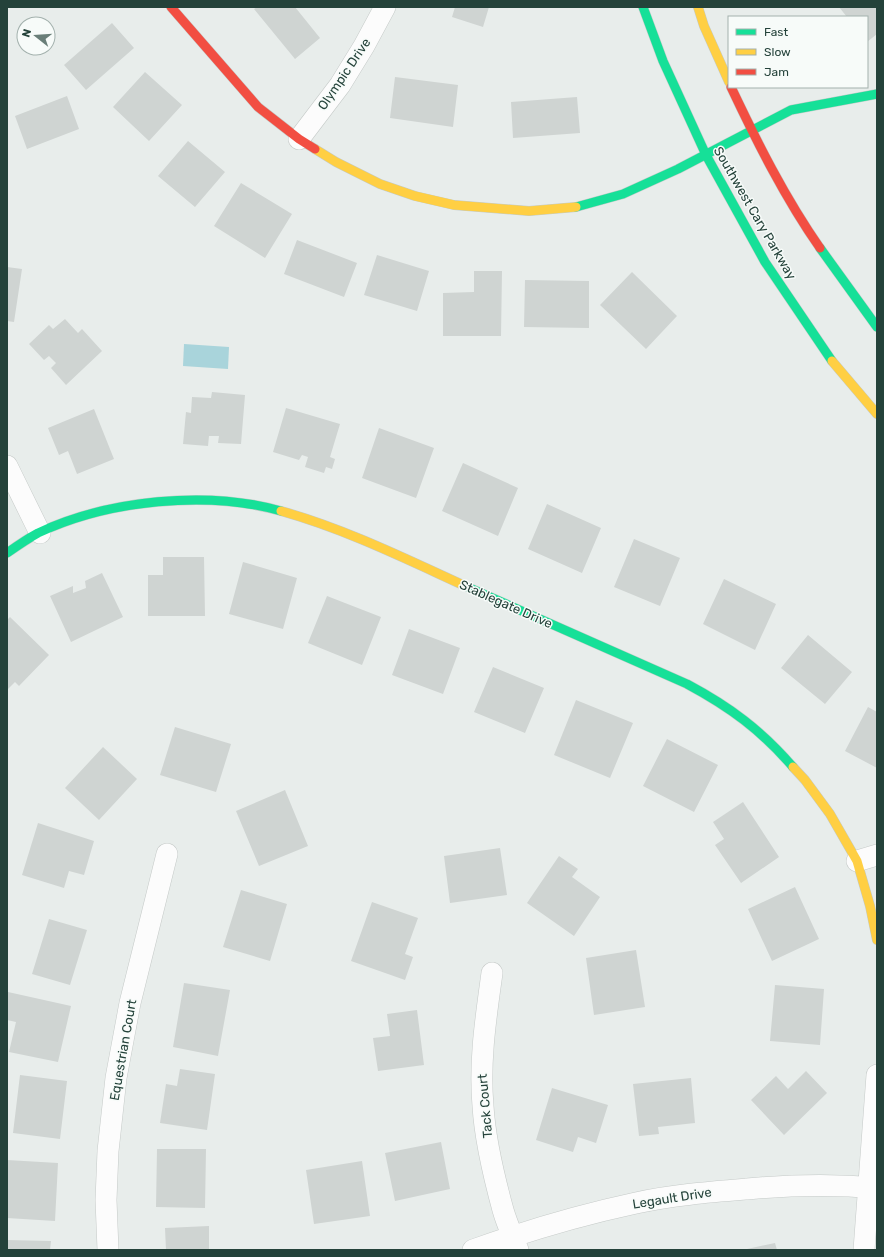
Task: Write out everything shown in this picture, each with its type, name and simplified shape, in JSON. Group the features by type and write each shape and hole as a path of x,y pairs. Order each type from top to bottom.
{"street":[{"path":"171,7 258,107 299,139 348,169 380,184 415,196 454,205 529,211 576,207 623,194 678,169 752,132 791,110 877,94"},
{"name":"Olympic Drive","path":"299,139 340,85 364,46 385,7"},
{"name":"Southwest Cary Parkway","path":"643,7 663,61 706,155 765,262 833,362 877,414"},
{"path":"698,7 704,26 728,80"},
{"path":"731,88 752,132 781,186 817,243 877,327"},
{"path":"7,466 40,533"},
{"name":"Stablegate Drive","path":"7,553 40,533 75,520 109,510 173,500 207,500 243,503 277,509 340,531 687,684 715,699 742,718 775,746 805,780 830,814 857,862 870,906 877,940"},
{"name":"Equestrian Court","path":"108,1250 106,1200 108,1151 116,1078 130,1003 167,854"},
{"path":"857,862 877,855"},
{"name":"Tack Court","path":"492,973 483,1033 482,1106 487,1139 504,1211 515,1243"},
{"path":"864,1250 873,1188 877,1075"},
{"name":"Legault Drive","path":"473,1250 515,1243 573,1218 637,1203 706,1192 777,1186 817,1185 873,1188"}],"water":[{"path":"184,344 229,347 228,369 183,366"}],"building":[{"path":"257,7 295,7 320,38 295,59 254,9"},
{"path":"455,7 489,7 483,27 452,17"},
{"path":"839,7 877,7 877,34 868,41 868,16 846,16"},
{"path":"112,23 134,48 86,90 64,65"},
{"path":"145,72 182,105 149,141 113,107"},
{"path":"395,77 458,85 453,127 390,118"},
{"path":"67,96 79,129 27,149 15,116"},
{"path":"577,97 580,133 513,138 511,102"},
{"path":"188,141 225,172 195,207 158,176"},
{"path":"241,183 292,214 265,258 214,226"},
{"path":"297,240 357,263 344,297 284,274"},
{"path":"377,255 429,271 417,311 364,295"},
{"path":"7,267 22,269 14,322 7,321"},
{"path":"474,271 502,271 501,336 443,336 443,293 474,292"},
{"path":"632,272 677,316 646,349 600,305"},
{"path":"525,280 589,281 589,328 524,327"},
{"path":"65,319 78,333 82,329 102,351 66,385 51,368 56,363 49,356 44,360 29,344 49,325 53,329"},
{"path":"212,392 245,395 241,444 218,443 219,436 209,436 208,446 183,444 186,412 191,413 192,397 211,398"},
{"path":"286,408 340,424 330,457 335,459 332,469 326,467 324,473 305,467 308,457 302,455 299,460 273,452"},
{"path":"94,409 114,459 77,474 68,451 59,455 48,428"},
{"path":"379,428 434,448 416,498 362,478"},
{"path":"463,463 518,488 498,536 442,511"},
{"path":"547,504 601,528 582,573 528,549"},
{"path":"634,539 680,558 660,606 614,587"},
{"path":"163,557 204,557 205,616 148,616 148,575 163,575"},
{"path":"243,562 297,578 283,629 229,614"},
{"path":"102,573 123,617 71,642 50,596 73,586 73,593 86,588 85,581"},
{"path":"724,579 776,604 755,650 703,624"},
{"path":"327,596 381,617 362,665 308,643"},
{"path":"10,617 49,655 19,686 15,682 7,690 7,620"},
{"path":"409,629 460,648 443,694 392,675"},
{"path":"808,635 852,672 825,704 781,668"},
{"path":"493,667 544,688 525,733 474,712"},
{"path":"576,700 633,723 610,778 554,755"},
{"path":"868,707 877,712 877,768 845,751"},
{"path":"175,727 231,744 216,792 160,775"},
{"path":"667,739 718,765 694,812 643,786"},
{"path":"103,747 137,779 99,820 65,788"},
{"path":"285,790 308,846 259,866 236,811"},
{"path":"743,802 779,857 741,883 715,845 724,839 713,822"},
{"path":"38,823 94,841 84,875 69,871 64,888 22,875"},
{"path":"500,848 507,895 450,903 444,856"},
{"path":"559,856 578,869 572,877 600,897 574,936 527,903"},
{"path":"795,887 819,939 772,961 748,909"},
{"path":"241,890 287,904 270,961 223,947"},
{"path":"372,902 418,918 405,954 413,957 405,980 351,961"},
{"path":"49,919 87,930 70,985 32,974"},
{"path":"636,950 645,1007 594,1015 586,958"},
{"path":"184,983 230,990 218,1056 173,1047"},
{"path":"775,985 824,989 820,1045 770,1041"},
{"path":"8,992 71,1006 58,1062 9,1052 16,1022 7,1020"},
{"path":"417,1010 424,1065 378,1071 373,1038 390,1036 387,1014"},
{"path":"180,1069 215,1074 207,1130 160,1123 166,1084 177,1086"},
{"path":"806,1071 827,1093 784,1135 751,1100 776,1076 788,1089"},
{"path":"20,1075 67,1081 60,1139 13,1133"},
{"path":"691,1078 695,1123 658,1127 659,1134 639,1136 633,1084"},
{"path":"552,1088 608,1105 596,1143 578,1137 573,1152 536,1140"},
{"path":"441,1142 450,1189 395,1201 385,1153"},
{"path":"157,1149 206,1149 205,1208 156,1207"},
{"path":"7,1160 58,1163 55,1221 7,1218"},
{"path":"362,1161 370,1216 314,1224 306,1170"},
{"path":"209,1226 209,1250 166,1250 165,1228"},
{"path":"7,1240 51,1241 50,1250 7,1250"},
{"path":"775,1243 777,1250 747,1249"}],"traffic: fast":[{"path":"643,7 663,61 706,155 765,262 832,361"},
{"path":"576,207 623,194 678,169 791,110 877,94"},
{"path":"820,248 877,327"},
{"path":"7,553 38,533 95,513 126,506 190,500 222,501 281,511"},
{"path":"463,585 687,684 717,701 744,720 769,742 793,767"}],"traffic: slow":[{"path":"698,7 704,26 728,80"},
{"path":"315,149 336,162 380,184 415,196 454,205 529,211 576,207"},
{"path":"832,361 877,414"},
{"path":"281,511 351,535 463,585"},
{"path":"793,767 805,780 830,814 857,861 870,906 877,940"}],"traffic: jam":[{"path":"171,7 258,107 299,139 315,149"},
{"path":"731,88 772,169 807,229 820,248"}]}
